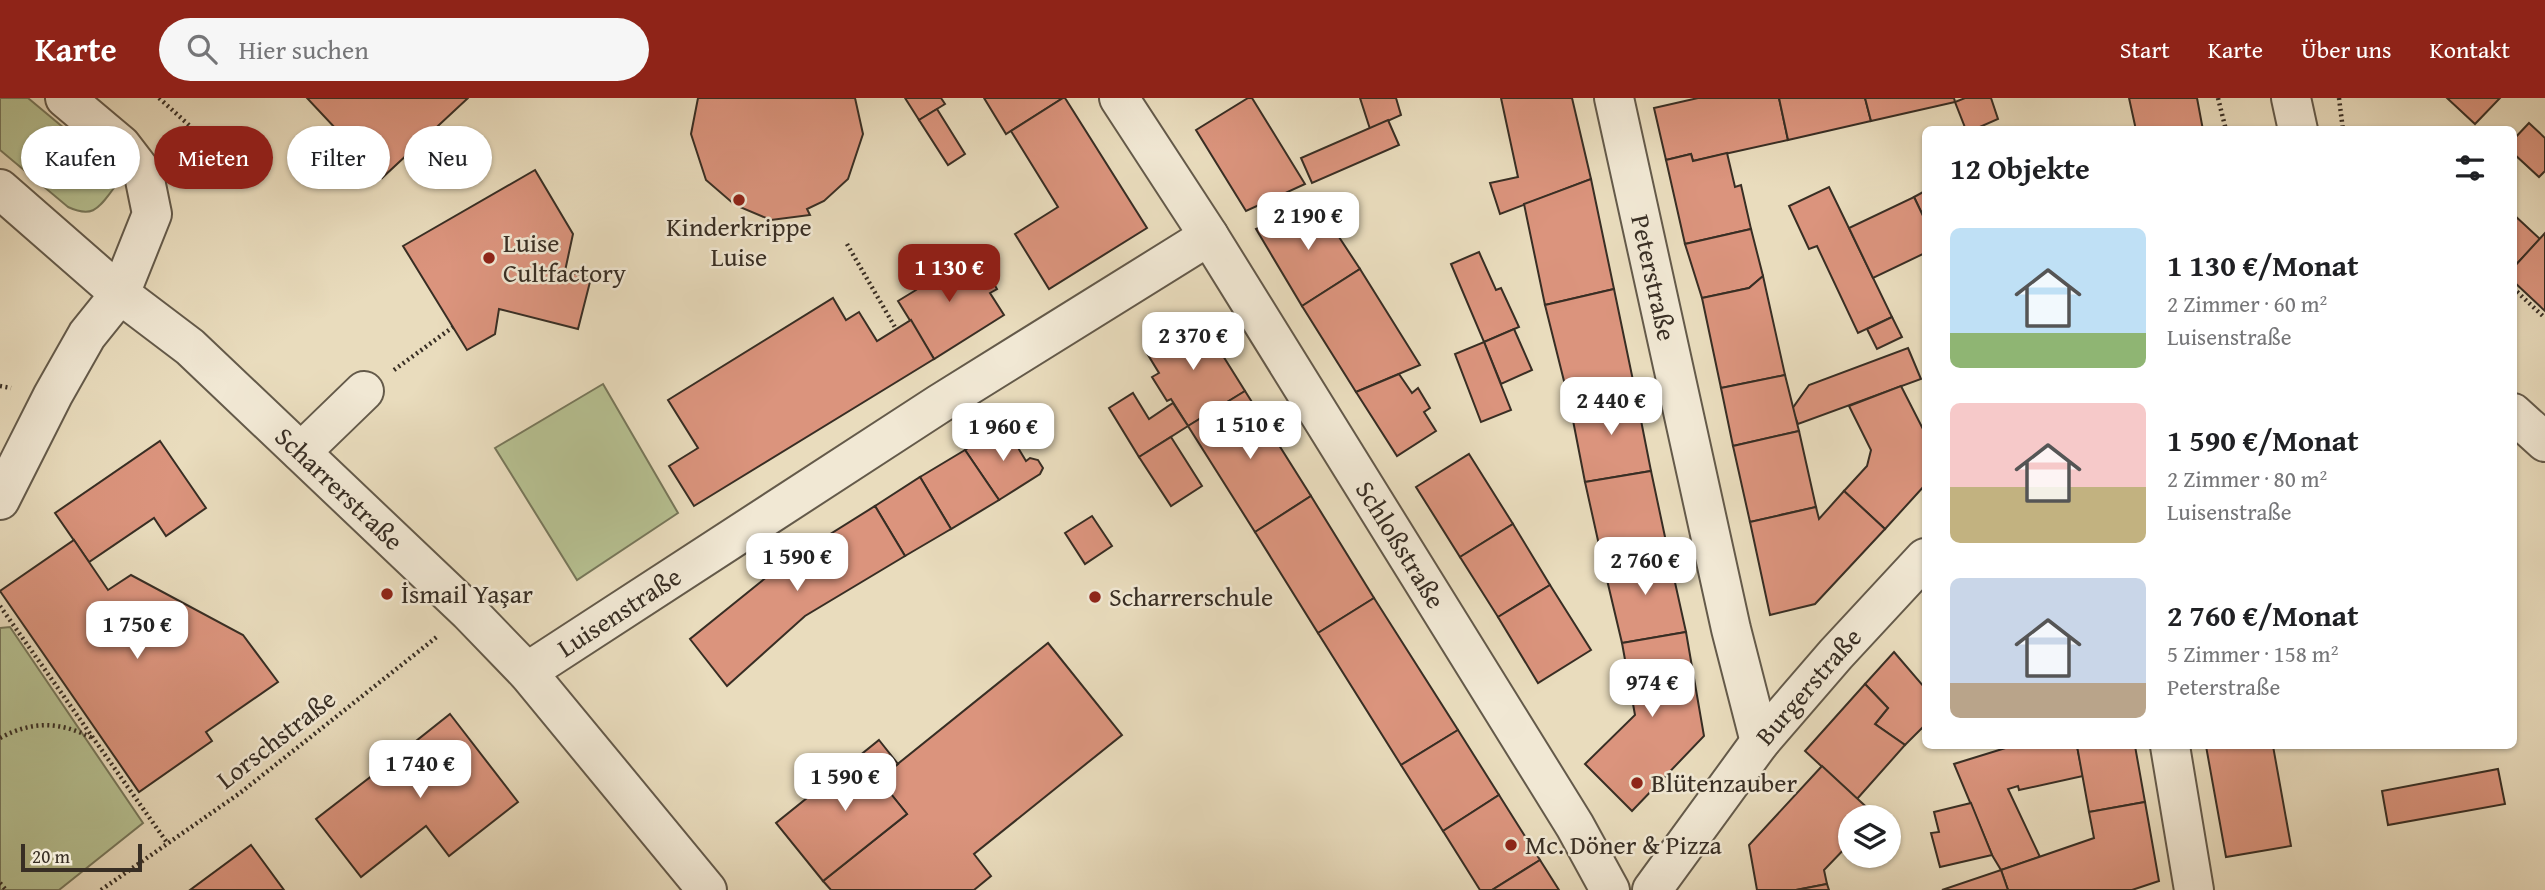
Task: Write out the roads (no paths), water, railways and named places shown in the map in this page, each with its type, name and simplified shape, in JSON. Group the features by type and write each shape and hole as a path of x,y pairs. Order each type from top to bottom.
{"street":[{"path":"0,500 87,335 120,294 152,214 144,175 121,145 65,98"},
{"name":"Schloßstraße","path":"1119,98 1209,236 1575,826 1610,890"},
{"name":"Peterstraße","path":"1614,98 1731,629 1760,742"},
{"path":"2291,98 2297,126"},
{"name":"Scharrerstraße","path":"0,189 120,294 190,347 469,612 527,671 707,890"},
{"name":"Luisenstraße","path":"527,671 939,404 1209,236"},
{"path":"301,452 364,391"},
{"path":"2517,417 2545,442"},
{"name":"Burgerstraße","path":"1652,890 1760,742 1836,654 1922,561"},
{"path":"2170,749 2194,890"}],"place":[{"name":"Kinderkrippe Luise","path":"739,200"},
{"name":"Luise Cultfactory","path":"489,258"},
{"name":"İsmail Yaşar","path":"387,594"},
{"name":"Scharrerschule","path":"1095,597"},
{"name":"Blütenzauber","path":"1637,783"},
{"name":"Mc. Döner & Pizza","path":"1511,845"}]}
